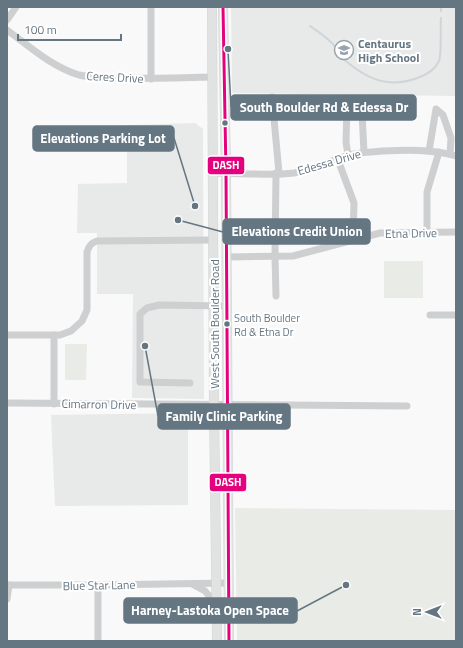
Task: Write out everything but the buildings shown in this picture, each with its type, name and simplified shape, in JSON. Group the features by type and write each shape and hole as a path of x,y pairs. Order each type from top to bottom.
{"main road":[{"name":"West South Boulder Road","path":"212,7 217,641"},
{"name":"West South Boulder Road","path":"223,7 226,173 229,641"}],"street":[{"path":"7,20 16,7"},
{"path":"151,7 152,79"},
{"name":"Ceres Drive","path":"7,30 50,61 79,75 91,77 152,79 213,77"},
{"path":"272,97 278,173 275,257 276,296"},
{"path":"348,155 346,142 347,106 360,107 362,113 364,152"},
{"path":"427,232 427,192 448,154 451,138 443,115 436,109 429,151"},
{"name":"Edessa Drive","path":"214,173 295,173 338,160 348,155 364,152 403,150 429,151 448,154"},
{"path":"338,160 354,203 353,240"},
{"name":"Etna Drive","path":"226,257 293,256 380,233 456,232"},
{"path":"7,335 66,334 75,329 82,321 87,310 87,252 88,246 92,243 97,241 213,240"},
{"path":"190,382 140,382 140,314 148,308 159,305 227,306"},
{"path":"430,315 456,315"},
{"path":"54,335 54,404"},
{"name":"Cimarron Drive","path":"7,403 407,406"},
{"name":"Blue Star Lane","path":"8,585 229,583"},
{"path":"192,584 205,591 217,606"},
{"path":"7,599 8,585"},
{"path":"98,585 98,641"}],"shaded area":[{"name":"Centaurus High School","path":"231,7 456,7 456,96 232,93"},
{"path":"195,123 203,129 204,399 132,398 133,294 97,294 97,233 77,233 78,184 127,183 127,125"},
{"path":"384,261 423,261 423,298 384,298"},
{"path":"65,344 87,344 86,380 65,380"},
{"path":"188,413 188,505 55,506 51,415"},
{"path":"235,508 456,510 456,641 237,641"}],"waterway":[{"path":"310,26 328,39 343,59 356,69 377,80 402,82 424,75 435,67 439,61 441,46 441,18"}],"transit line":[{"name":"DASH","path":"223,7 226,173 229,641"}],"place":[{"name":"South Boulder Rd & Edessa Dr","path":"228,49"},
{"name":"Centaurus High School","path":"344,50"},
{"name":"Elevations Parking Lot","path":"195,206"},
{"name":"Elevations Credit Union","path":"178,220"},
{"name":"South Boulder Rd & Etna Dr","path":"227,324"},
{"name":"Family Clinic Parking","path":"145,346"},
{"name":"Harney-Lastoka Open Space","path":"346,585"}]}
